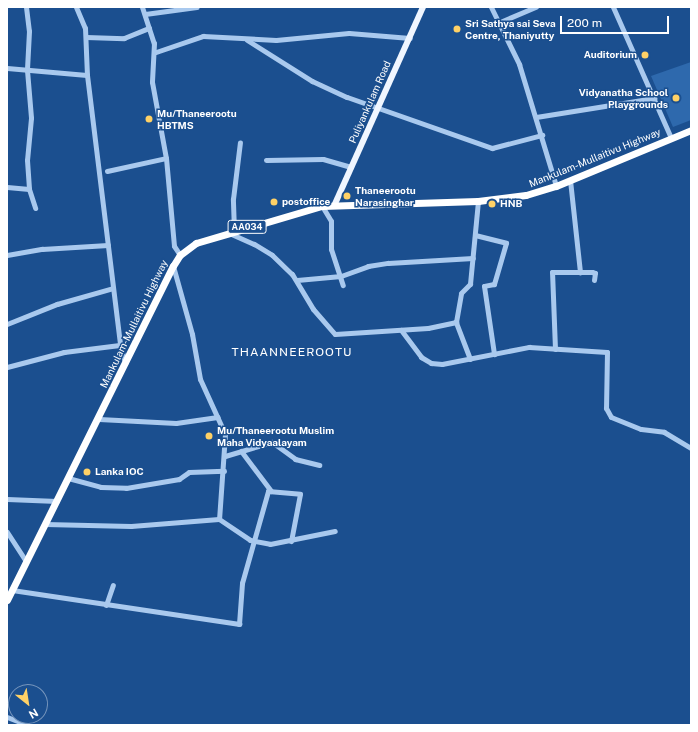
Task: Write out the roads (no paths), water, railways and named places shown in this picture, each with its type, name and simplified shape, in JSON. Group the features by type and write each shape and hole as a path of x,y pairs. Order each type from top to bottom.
{"highway":[{"name":"Mankulam-Mullaitivu Highway","path":"7,600 126,364 173,266 180,255 196,243 322,206 478,202 520,197 556,186 691,130"}],"main road":[{"name":"Puliyankulam Road","path":"334,206 423,7"}],"street":[{"path":"26,7 29,31 27,70 30,118 27,160 29,189 35,208"},
{"path":"76,7 86,37 87,75 113,288 120,344 126,364"},
{"path":"142,7 156,52 152,82 166,158 174,246 180,255"},
{"path":"145,14 197,7"},
{"path":"491,7 500,22 519,64 542,135 556,186"},
{"path":"500,22 536,7"},
{"path":"614,7 671,138"},
{"path":"86,37 124,38 149,28"},
{"path":"156,52 203,36 247,40 276,40 349,33 410,38"},
{"path":"247,40 312,81 378,108 492,148 542,135"},
{"path":"7,68 87,75"},
{"path":"536,117 654,98"},
{"path":"240,142 230,232 272,255 297,280 314,309 335,334 400,330 456,322"},
{"path":"107,171 166,158"},
{"path":"266,160 323,159 351,167"},
{"path":"570,180 580,272"},
{"path":"7,187 29,189"},
{"path":"470,359 456,322 461,293 470,284 478,202"},
{"path":"322,206 331,221 331,249 343,285"},
{"path":"475,235 506,243 494,284 484,286 494,354"},
{"path":"7,255 108,245"},
{"path":"297,280 341,276 381,264 472,258"},
{"path":"173,266 192,334 200,379 225,434 224,471 219,520"},
{"path":"556,349 552,272 595,273 594,280"},
{"path":"7,324 57,304 113,288"},
{"path":"400,330 425,361 442,364 529,347 607,352 606,408 611,417 642,429 664,432 691,448"},
{"path":"7,366 64,352 120,344"},
{"path":"98,419 176,423 218,417"},
{"path":"225,456 272,442 295,459 319,465"},
{"path":"241,451 271,491"},
{"path":"68,478 101,487 126,488 179,479 189,472 224,471"},
{"path":"12,590 240,624 242,583 256,540 266,493 271,491 300,494 292,541"},
{"path":"7,499 57,501"},
{"path":"45,524 131,526 219,520 236,532 270,544 292,541 335,531"},
{"path":"7,532 26,561"},
{"path":"106,605 113,585"},
{"path":"7,717 28,725"}],"place":[{"name":"Sri Sathya sai Seva Centre, Thaniyutty","path":"457,29"},
{"name":"Auditorium","path":"645,55"},
{"name":"Vidyanatha School Playgrounds","path":"676,98"},
{"name":"Mu/Thaneerootu HBTMS","path":"149,119"},
{"name":"Thaneerootu Narasinghar","path":"347,196"},
{"name":"postoffice","path":"274,202"},
{"name":"HNB","path":"492,204"},
{"name":"Mu/Thaneerootu Muslim Maha Vidyaalayam","path":"209,436"},
{"name":"Lanka IOC","path":"87,472"}],"district":[{"name":"THAANNEEROOTU","path":"292,353"}]}
